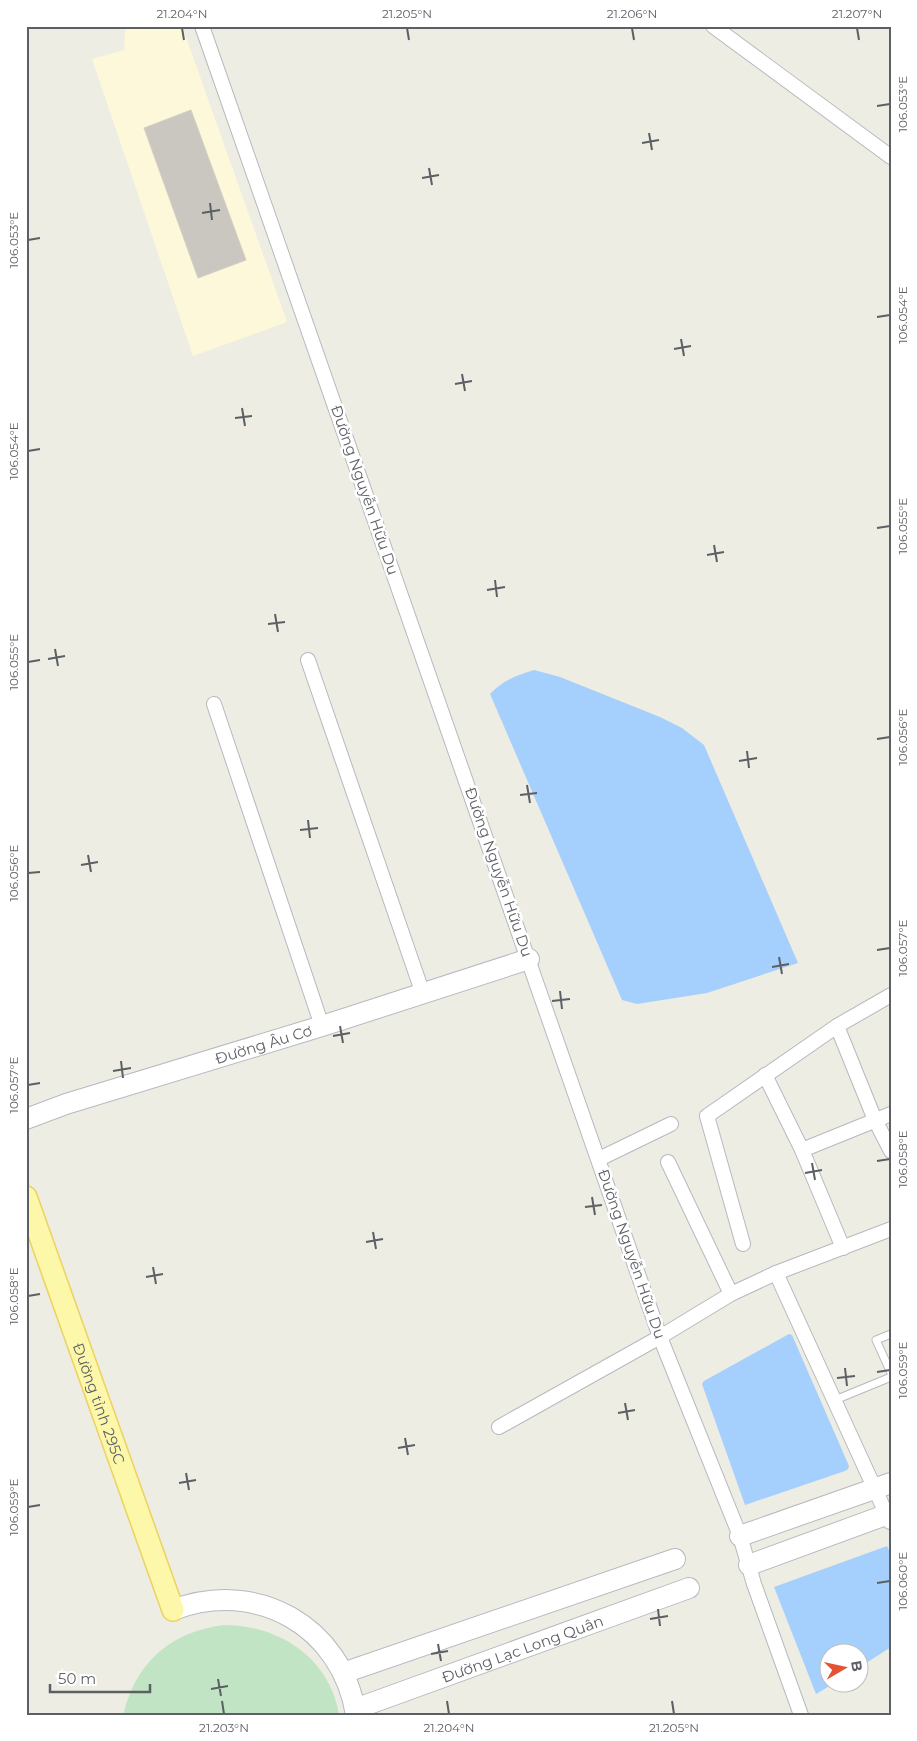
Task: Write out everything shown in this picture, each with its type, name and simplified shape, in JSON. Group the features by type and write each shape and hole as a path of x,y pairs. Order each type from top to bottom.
{"main road":[{"name":"Đường Âu Cơ","path":"26,1119 66,1104 322,1026 529,959"},
{"name":"Đường tỉnh 295C","path":"26,1197 173,1610"},
{"path":"740,1536 883,1486"},
{"path":"749,1566 889,1517"},
{"path":"343,1673 676,1559"},
{"name":"Đường Lạc Long Quân","path":"355,1712 689,1588"},
{"path":"173,1610 192,1603 217,1599 242,1600 267,1606 290,1616 311,1631 328,1649 343,1673 351,1692 355,1712"}],"street":[{"name":"Đường Nguyễn Hữu Du","path":"202,26 660,1337 740,1536 754,1584 801,1715"},
{"path":"713,26 891,157"},
{"path":"308,660 423,994"},
{"path":"214,704 322,1026"},
{"path":"743,1244 707,1116 837,1026 891,995"},
{"path":"837,1026 875,1120 891,1151"},
{"path":"765,1075 802,1150 843,1248"},
{"path":"802,1150 891,1114"},
{"path":"599,1159 671,1124"},
{"path":"668,1162 731,1294"},
{"path":"499,1427 660,1337 731,1294 776,1273 891,1229"},
{"path":"776,1273 835,1400 883,1486 889,1517"}],"lane":[{"path":"891,1334 876,1340 891,1372"},
{"path":"835,1400 891,1377"}],"shaded area":[{"path":"127,26 182,26 287,322 193,356 92,59 124,50"}],"green space":[{"path":"224,1625 264,1631 282,1638 299,1649 313,1661 325,1677 334,1695 339,1715 123,1715 137,1680 146,1665 158,1653 187,1635"}],"water":[{"path":"534,670 560,677 660,717 682,728 704,745 798,963 707,993 637,1004 622,1000 490,694 510,679"},
{"path":"789,1334 792,1335 849,1466 845,1471 745,1505 702,1384 704,1381"},
{"path":"887,1546 891,1554 891,1647 870,1661 870,1644 820,1644 820,1692 816,1694 774,1587"}],"building":[{"path":"191,110 246,260 198,278 144,128"}]}
